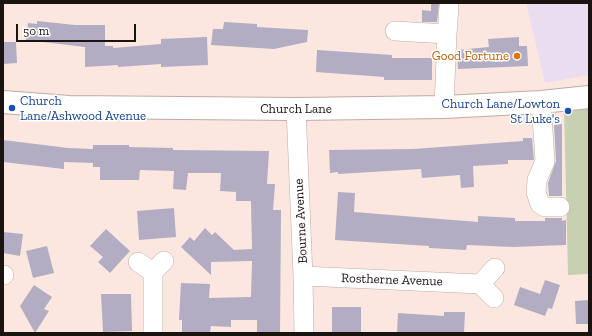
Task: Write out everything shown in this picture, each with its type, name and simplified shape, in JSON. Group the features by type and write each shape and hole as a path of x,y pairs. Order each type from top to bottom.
{"main road":[{"name":"Church Lane","path":"3,102 69,107 296,110 444,107 541,102 589,97"}],"street":[{"path":"444,107 449,6"},
{"path":"396,31 447,34"},
{"path":"541,102 544,161 537,180 536,192 540,204 553,212"},
{"name":"Bourne Avenue","path":"296,110 304,333"},
{"path":"152,265 153,333"},
{"path":"494,298 480,284 495,268"},
{"name":"Rostherne Avenue","path":"303,276 480,284"}],"shaded area":[{"path":"526,3 589,3 589,75 545,83"}],"green space":[{"path":"589,106 589,274 568,275 564,109"}],"building":[{"path":"431,3 439,3 437,22 422,22 422,10 431,11"},
{"path":"37,21 75,25 105,25 105,46 113,46 113,48 161,44 161,39 207,37 208,65 161,67 161,64 118,67 118,65 85,67 85,47 26,40 28,23 37,24"},
{"path":"224,22 257,24 257,27 308,30 307,42 274,49 211,45 213,29 223,29"},
{"path":"519,37 519,46 527,46 528,66 458,69 457,50 489,47 488,39"},
{"path":"3,42 16,42 17,63 3,64"},
{"path":"317,50 392,55 392,58 432,58 432,80 384,80 384,77 316,72"},
{"path":"562,124 562,196 549,196 548,183 556,161 554,125"},
{"path":"523,138 532,138 534,160 508,160 508,164 473,166 474,187 461,188 460,175 422,178 421,169 338,174 338,172 330,173 329,150 413,149 523,141"},
{"path":"3,140 68,148 93,149 93,145 129,145 129,147 173,148 173,150 269,151 267,184 275,184 273,210 281,210 280,333 257,333 257,320 231,320 231,327 211,326 210,333 182,333 182,320 179,320 181,283 210,284 209,298 251,297 252,261 211,262 211,275 181,247 190,237 194,241 205,228 212,235 215,232 234,250 252,249 251,201 236,201 236,192 220,191 221,173 188,173 186,190 173,189 174,171 140,170 139,180 100,180 100,167 93,167 93,163 64,162 64,169 3,162"},
{"path":"338,192 355,193 354,212 478,222 478,216 515,218 515,221 545,221 545,218 562,218 562,221 566,220 566,245 513,247 467,245 466,250 335,240"},
{"path":"174,208 176,237 139,240 137,211"},
{"path":"106,229 130,251 110,273 98,262 103,257 90,246"},
{"path":"3,232 23,234 20,256 3,253"},
{"path":"47,246 54,273 33,278 26,251"},
{"path":"545,280 560,285 552,309 548,308 545,316 514,305 520,287 540,294"},
{"path":"34,285 52,297 44,309 49,311 35,333 20,306"},
{"path":"101,294 131,294 132,331 103,332"},
{"path":"589,300 589,324 576,324 575,301"},
{"path":"332,307 361,307 361,333 332,333"},
{"path":"444,312 465,312 464,333 397,333 398,313 444,316"}],"place":[{"name":"Good Fortune","path":"517,56"},
{"name":"Church Lane/Ashwood Avenue","path":"12,108"},
{"name":"Church Lane/Lowton St Luke's","path":"568,111"}]}
